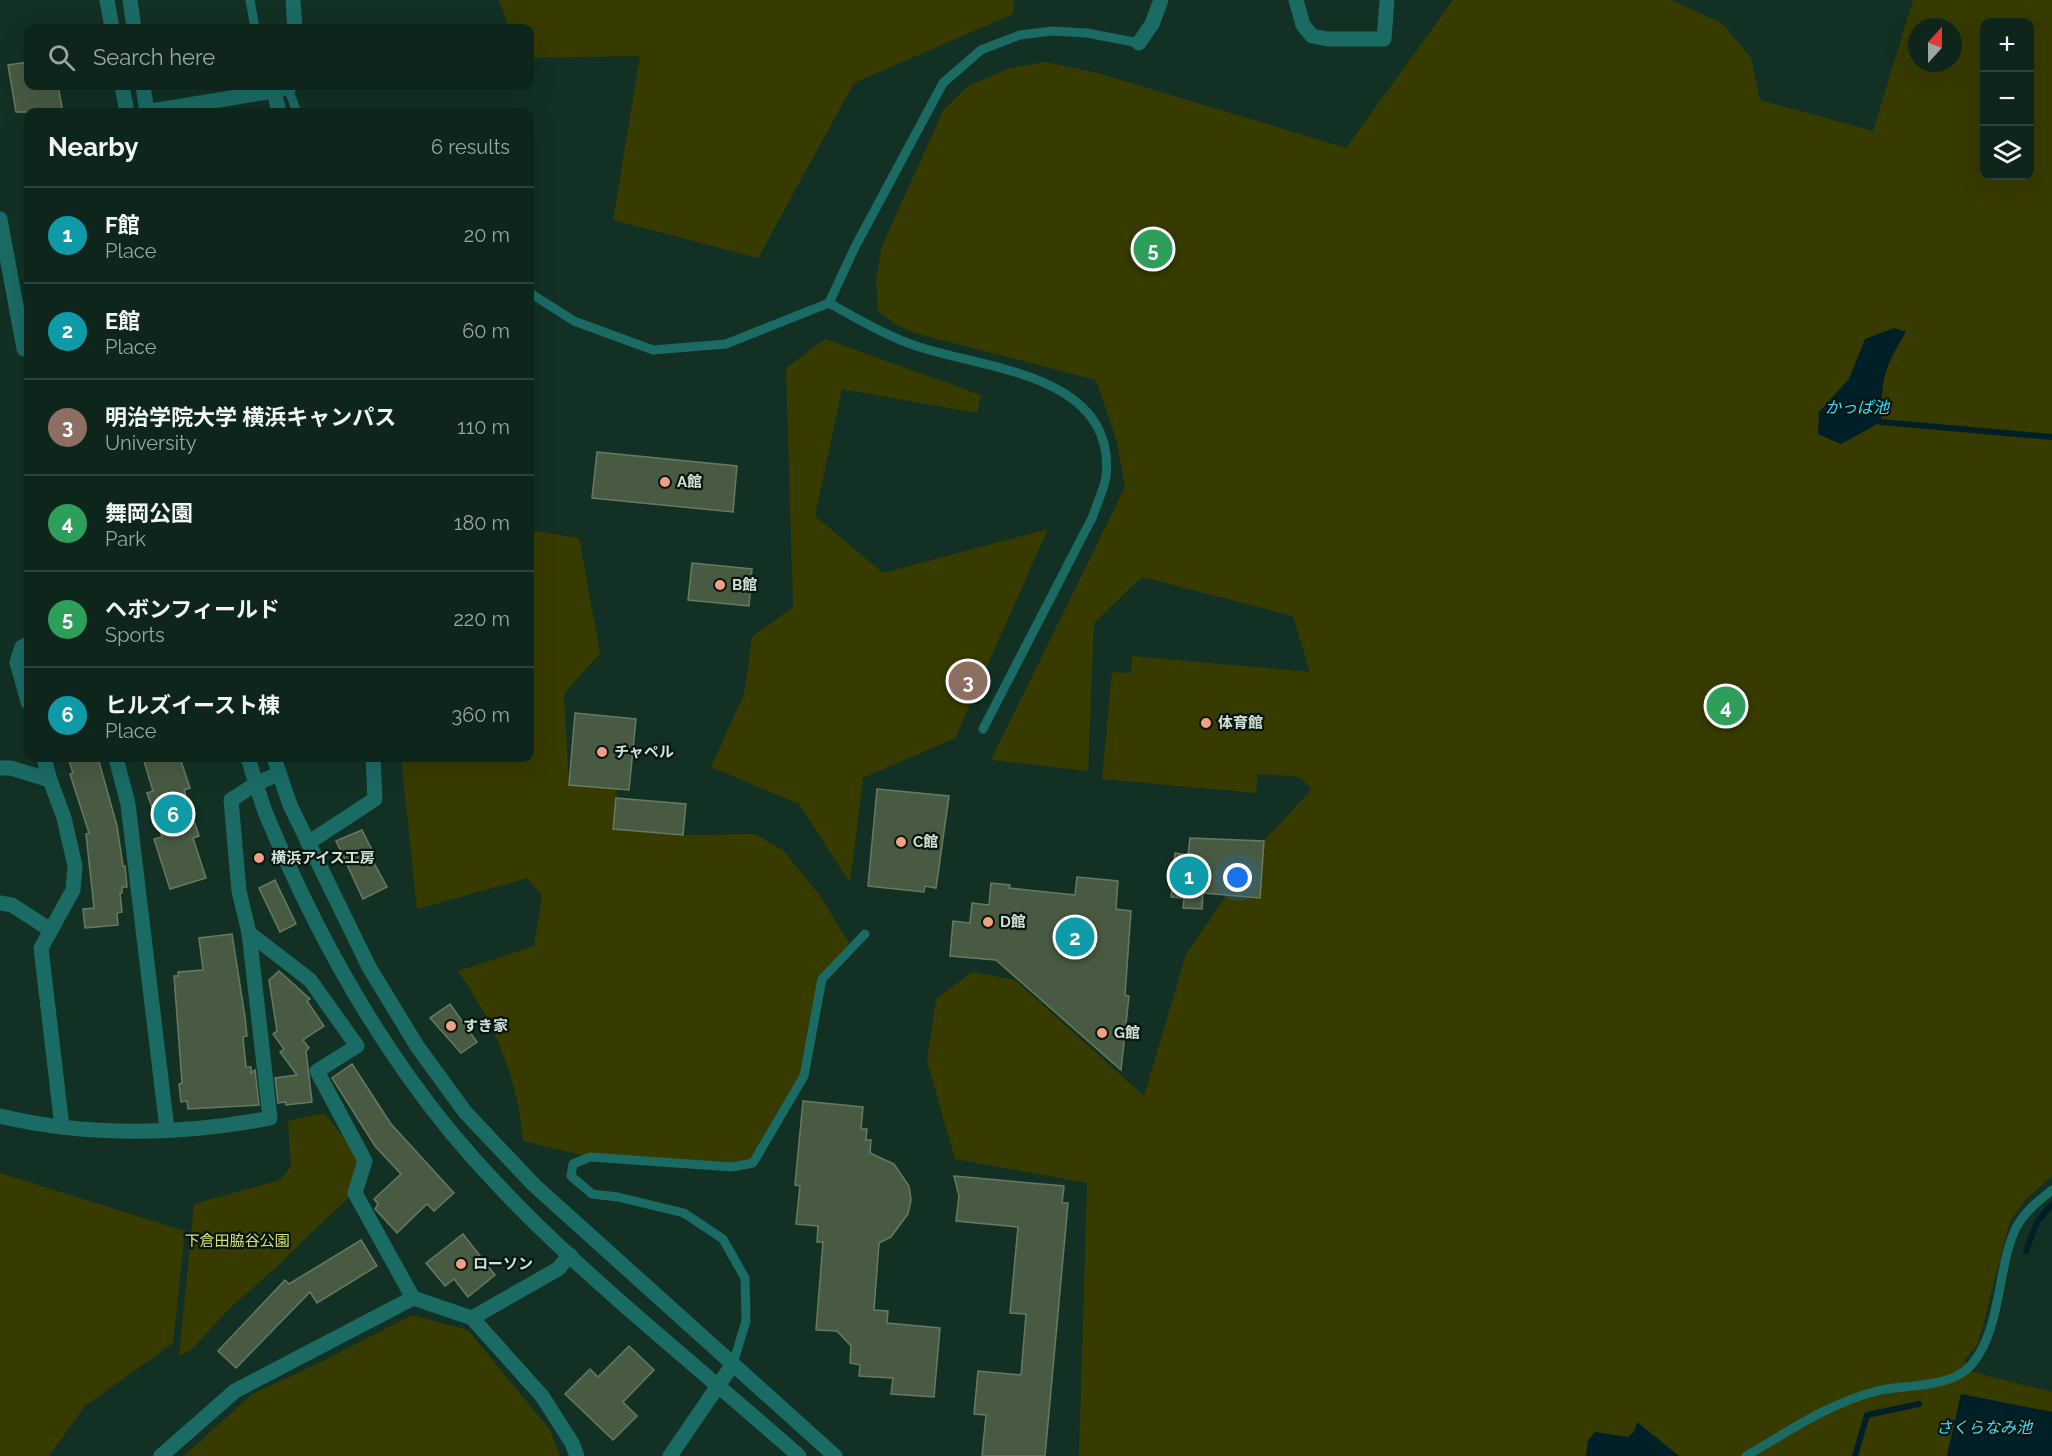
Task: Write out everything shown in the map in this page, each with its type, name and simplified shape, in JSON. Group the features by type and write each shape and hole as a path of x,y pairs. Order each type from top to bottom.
{"street":[{"path":"107,0 111,24"},
{"path":"130,0 133,24"},
{"path":"293,0 295,24"},
{"path":"1139,43 1152,24 1161,0"},
{"path":"1296,0 1304,25 1312,36 1366,40 1384,39 1387,0"},
{"path":"123,90 126,108"},
{"path":"143,90 146,108"},
{"path":"168,108 265,90"},
{"path":"279,108 281,90"},
{"path":"0,219 24,349"},
{"path":"24,646 17,662 24,687"},
{"path":"45,762 64,818 75,866 73,890 60,916 49,929 41,948 62,1127"},
{"path":"117,762 128,804 167,1129"},
{"path":"249,762 265,811 305,900 348,984 398,1063 451,1132 514,1201 570,1255 799,1456"},
{"path":"275,762 308,843 369,967 417,1046 465,1112 534,1185 835,1456"},
{"path":"308,843 375,799 373,762"},
{"path":"0,768 11,768 50,780"},
{"path":"0,1116 62,1127 112,1132 224,1127 270,1118 249,933 239,891 231,800 257,783 279,774"},
{"path":"0,903 12,905 49,929"},
{"path":"249,933 310,980 357,1046 317,1071 365,1161 355,1193 413,1298 472,1318 542,1396 572,1443 577,1456"},
{"path":"472,1318 558,1269 570,1255"},
{"path":"161,1456 235,1391 413,1298"},
{"path":"670,1456 733,1364"}],"lane":[{"path":"249,0 254,24"},
{"path":"534,296 574,321 653,350 726,344 829,303 855,247 944,83 981,51 1020,35 1052,31 1087,33 1139,43"},
{"path":"283,90 294,108"},
{"path":"829,303 872,329 919,346 1041,380 1062,389 1087,410 1098,430 1105,454 1106,478 1093,516 983,729"},
{"path":"733,1364 746,1321 746,1278 723,1239 684,1213 618,1197 592,1194 571,1176 573,1164 590,1157 732,1167 753,1163 804,1076 822,979 864,934"},
{"path":"1746,1456 1827,1410 1876,1391 1948,1380 1971,1366 1984,1347 2015,1230 2029,1209 2052,1190"}],"green space":[{"path":"499,0 1014,0 1013,14 854,83 758,258 613,220 640,56 534,58 534,24 508,24"},
{"path":"1453,0 1671,0 1722,23 1751,58 1760,100 1873,131 1913,0 2052,0 2052,1176 2026,1199 2010,1221 1978,1344 1964,1360 1973,1372 2052,1392 2052,1456 1079,1456 1087,1183 955,1159 927,1061 936,999 972,972 1015,980 1144,1096 1186,954 1264,841 1312,789 1300,777 1258,774 1256,793 1102,779 1112,672 1131,673 1132,656 1310,672 1293,616 1142,577 1094,623 1088,771 991,760 1125,487 1117,442 1096,380 915,333 895,324 878,311 876,280 882,246 943,111 968,86 1009,68 1045,62 1098,73 1346,148"},
{"path":"825,339 981,395 977,413 842,389 815,516 883,573 1048,529 955,738 863,778 850,883 799,804 711,767 744,694 752,637 793,607 786,368"},
{"path":"534,531 579,538 600,653 564,694 569,785 617,789 614,829 683,835 755,834 783,850 818,893 851,946 822,979 804,1076 753,1163 732,1167 590,1157 523,1141 516,1095 502,1052 483,1010 458,971 534,946 542,896 528,878 417,909 401,762 534,762"},
{"name":"下倉田脇谷公園","path":"324,1113 346,1140 358,1161 348,1198 230,1308 191,1350 179,1356 194,1204 280,1180 291,1166 288,1121"},
{"path":"0,1173 185,1231 173,1343 85,1406 49,1456 0,1456"},
{"path":"412,1315 468,1330 550,1430 560,1456 184,1456 252,1394 323,1361"}],"water":[{"name":"かっぱ池","path":"1894,328 1906,332 1885,375 1881,422 1841,444 1818,434 1819,412 1849,379 1865,339"},
{"name":"さくらなみ池","path":"1961,1394 2052,1412 2052,1456 1947,1456"},
{"path":"1637,1422 1679,1456 1586,1456 1588,1440 1595,1432 1628,1437 1635,1430"}],"building":[{"path":"24,63 24,90 59,90 62,108 24,108 24,112 16,112 8,65"},
{"name":"A館","path":"597,452 737,466 733,512 592,498"},
{"name":"B館","path":"692,563 752,569 749,606 688,600"},
{"name":"チャペル","path":"575,713 636,719 629,790 569,785"},
{"path":"69,762 99,762 117,826 123,866 125,866 127,887 122,887 122,893 120,893 122,912 117,913 118,925 85,928 83,909 94,908 86,834 89,833 70,774 73,773"},
{"path":"144,762 181,762 190,788 184,790 199,836 193,838 206,878 170,889 154,839 162,837 147,793 153,791"},
{"name":"C館","path":"877,789 949,796 936,888 925,886 924,892 868,886"},
{"path":"616,798 686,804 683,835 613,829"},
{"path":"362,830 372,850 368,852 387,887 363,899 336,841"},
{"path":"1190,838 1264,841 1260,898 1203,893 1202,909 1183,908 1184,898 1171,897 1175,853 1188,855"},
{"path":"1077,877 1118,881 1116,909 1131,911 1125,995 1129,996 1121,1070 996,960 950,956 953,921 970,923 972,903 989,905 991,883 1010,885 1009,888 1075,895"},
{"path":"275,880 296,924 280,932 259,888"},
{"path":"232,934 247,1036 243,1037 246,1067 251,1067 251,1073 255,1070 259,1105 188,1109 187,1101 181,1102 179,1084 182,1083 174,976 178,976 178,972 203,970 199,938"},
{"path":"279,971 310,999 307,1001 324,1026 303,1040 309,1048 306,1051 312,1102 286,1105 286,1102 278,1103 275,1078 297,1075 280,1052 284,1049 273,1034 277,1031 269,980"},
{"name":"すき家","path":"450,1004 477,1042 461,1053 430,1018"},
{"path":"352,1064 391,1124 454,1193 434,1211 427,1204 397,1233 375,1209 378,1204 374,1199 401,1174 375,1146 332,1078"},
{"path":"803,1101 863,1107 861,1129 867,1129 866,1140 871,1140 870,1153 894,1164 909,1186 911,1200 908,1214 891,1237 879,1243 874,1310 888,1311 887,1323 940,1328 934,1397 891,1394 893,1378 859,1376 860,1365 850,1363 851,1346 837,1331 816,1330 823,1242 817,1242 818,1226 796,1224 800,1186 795,1185"},
{"path":"954,1176 1064,1186 1062,1203 1068,1203 1045,1456 982,1456 986,1415 974,1414 978,1371 1021,1375 1026,1314 1010,1313 1018,1227 956,1221 959,1196"},
{"path":"463,1234 495,1275 468,1297 454,1279 445,1286 426,1263"},
{"path":"361,1240 377,1266 317,1303 310,1292 236,1368 218,1351 285,1280 289,1284"},
{"path":"629,1346 654,1370 623,1402 637,1416 613,1440 565,1394 590,1369 598,1377"}],"waterway":[{"path":"1881,422 2052,437"},
{"path":"2026,1251 2037,1222 2052,1204"},
{"path":"1855,1456 1867,1415 1919,1404"}],"place":[{"name":"ヘボンフィールド","path":"1153,249"},
{"name":"A館","path":"665,482"},
{"name":"B館","path":"720,585"},
{"name":"明治学院大学 横浜キャンパス","path":"968,681"},
{"name":"舞岡公園","path":"1726,706"},
{"name":"体育館","path":"1206,723"},
{"name":"チャペル","path":"602,752"},
{"name":"ヒルズイースト棟","path":"173,814"},
{"name":"C館","path":"901,842"},
{"name":"横浜アイス工房","path":"259,858"},
{"name":"F館","path":"1189,876"},
{"name":"D館","path":"988,922"},
{"name":"E館","path":"1075,937"},
{"name":"すき家","path":"451,1026"},
{"name":"G館","path":"1102,1033"},
{"name":"ローソン","path":"461,1264"}]}
